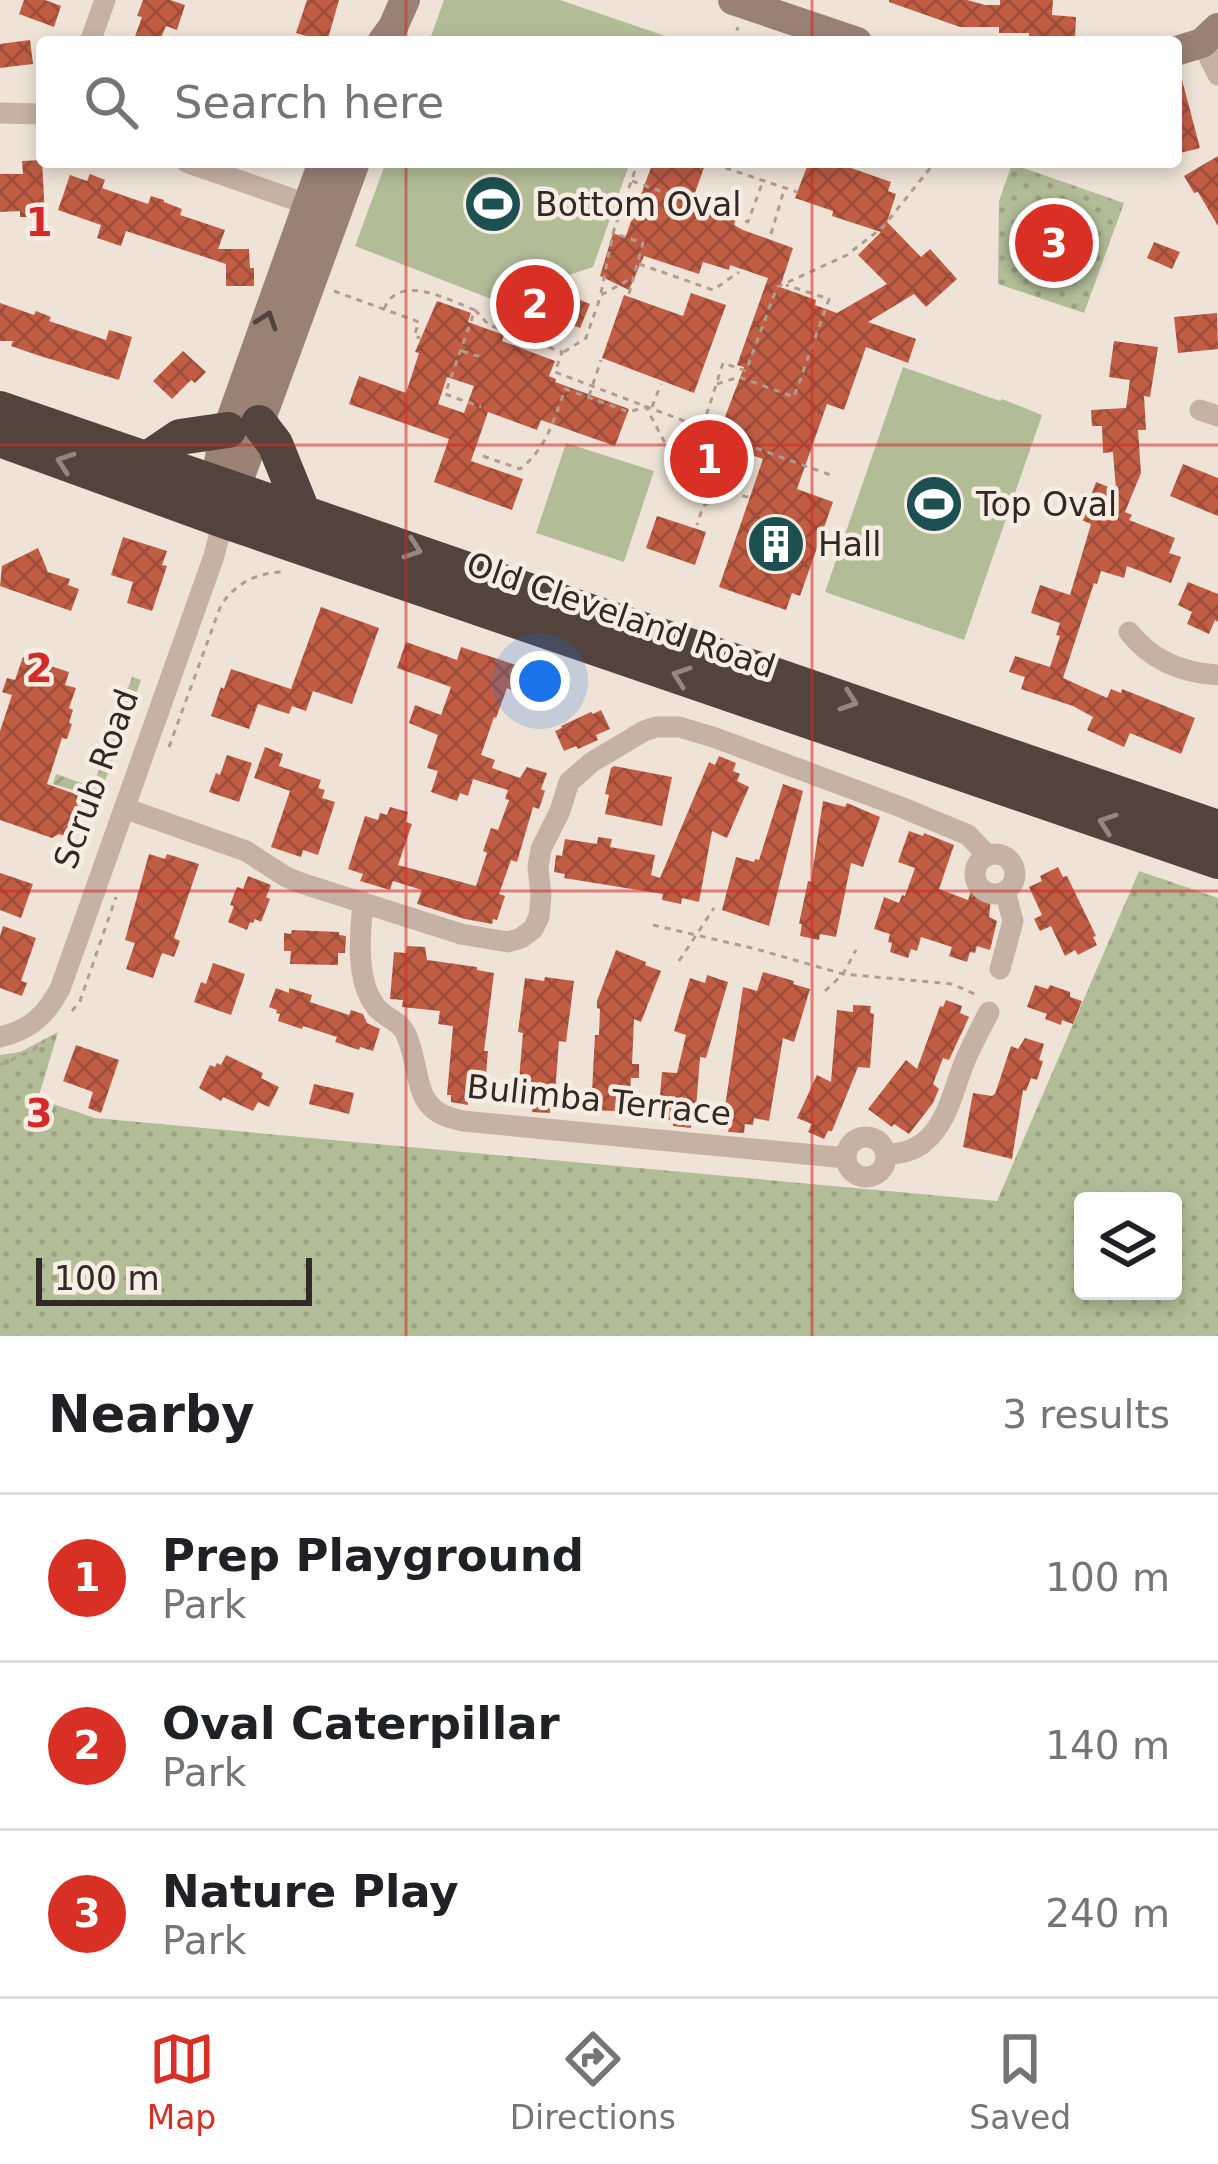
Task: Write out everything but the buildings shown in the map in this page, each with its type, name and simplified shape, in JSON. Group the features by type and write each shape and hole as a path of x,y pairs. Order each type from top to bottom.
{"highway":[{"name":"Old Cleveland Road","path":"0,409 149,458 226,496 1218,861"},
{"path":"149,458 180,437 244,426 275,444 302,511"},
{"name":"Old Cleveland Road","path":"0,440 302,511 1218,828"}],"main road":[{"path":"736,14 831,36"},
{"name":"Scrub Road","path":"322,209 323,168"},
{"name":"Scrub Road","path":"226,496 220,453 244,426 322,209 351,168"}],"street":[{"path":"92,36 105,0"},
{"path":"1199,41 1218,75"},
{"path":"0,113 36,114"},
{"path":"203,168 322,209"},
{"name":"Scrub Road","path":"2,1037 31,1027 60,989 214,556 226,496"},
{"path":"1129,632 1163,661 1195,674 1218,675"},
{"path":"124,808 246,851 286,878 461,934 508,942 533,929 539,917 541,849 569,782 592,762 644,731 679,727 860,792 968,835 987,855 1004,856 1013,866 1014,878 1005,891 1013,921 1000,969"},
{"name":"Bulimba Terrace","path":"363,902 360,934 368,994 377,1009 402,1026 424,1097 444,1117 846,1158 850,1170 867,1178 884,1168 886,1155 907,1152 935,1130 988,1012"}],"path":[{"path":"636,168 613,233 601,295 586,338 562,352 555,372 833,476"},
{"path":"725,168 797,192"},
{"path":"702,428 723,363 746,371 777,287 847,255 888,220 930,168"},
{"path":"632,181 748,222 763,182"},
{"path":"771,234 785,188"},
{"path":"613,233 643,243 629,294"},
{"path":"638,264 713,290 739,272"},
{"path":"601,295 634,277"},
{"path":"716,385 739,377 794,397 829,299 784,285"},
{"path":"331,290 419,322 414,336 420,338"},
{"path":"384,309 397,291 413,290 475,310 489,325 562,352"},
{"path":"475,310 445,394 481,407"},
{"path":"460,351 484,358"},
{"path":"589,398 602,360"},
{"path":"649,408 661,384"},
{"path":"483,456 520,470 534,458 550,430 565,389 629,412 649,408"},
{"path":"649,408 675,462 685,472 750,498"},
{"path":"697,524 703,506 730,488 746,444"},
{"path":"165,757 226,597 251,578 292,572"},
{"path":"69,1014 80,1001 116,898"},
{"path":"679,961 714,908"},
{"path":"653,926 843,974 952,984 991,1001 988,1012"},
{"path":"825,991 843,974 856,950"},
{"path":"0,1064 35,1049 47,1038"}],"green space":[{"path":"444,0 560,0 665,36 431,36"},
{"name":"Bottom Oval","path":"384,168 628,168 593,267 494,300 355,246"},
{"path":"1011,168 1023,168 1124,203 1084,313 998,284 999,201"},
{"name":"Top Oval","path":"903,367 1042,415 964,640 825,592"},
{"path":"566,443 654,471 624,562 536,533"},
{"path":"132,677 141,680 99,798 53,784 56,774 93,787"},
{"path":"1139,871 1218,898 1218,1336 0,1336 0,1055 20,1052 58,1032 38,1099 95,1118 997,1201"}],"place":[{"name":"Bottom Oval","path":"493,204"},
{"name":"Nature Play","path":"1054,243"},
{"name":"Oval Caterpillar","path":"535,304"},
{"name":"Prep Playground","path":"709,459"},
{"name":"Top Oval","path":"934,504"},
{"name":"Hall","path":"776,544"}]}
